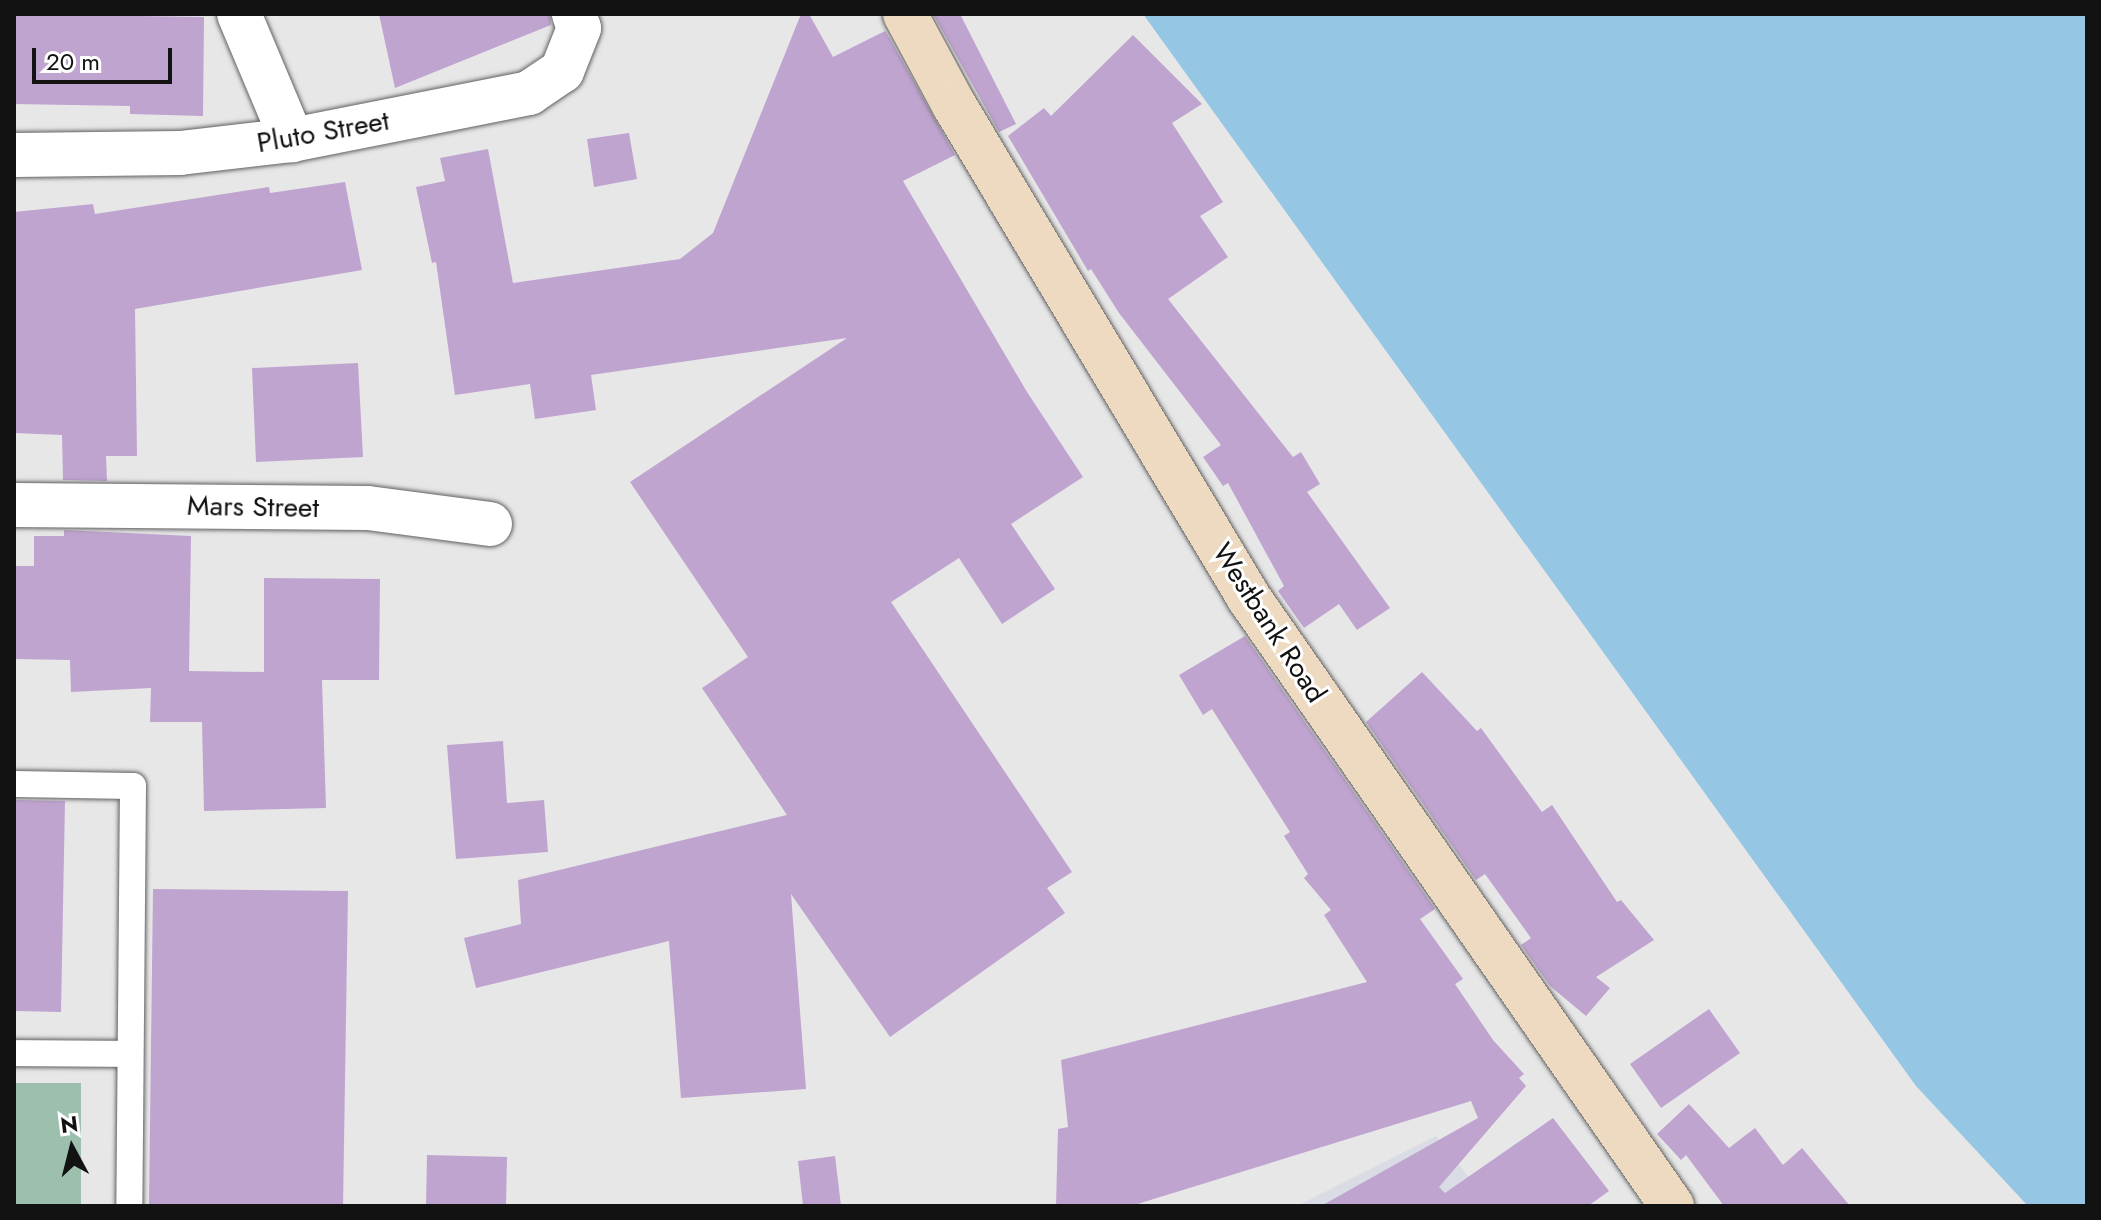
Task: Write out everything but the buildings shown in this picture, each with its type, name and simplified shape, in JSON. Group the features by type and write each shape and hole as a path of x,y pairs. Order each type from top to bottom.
{"street":[{"path":"239,14 292,140"},
{"name":"Pluto Street","path":"14,155 180,153 292,140 529,93 562,71 579,28 574,14"},
{"name":"Westbank Road","path":"905,14 954,105 1249,598 1672,1206"},
{"name":"Mars Street","path":"14,505 368,508 490,524"}],"lane":[{"path":"14,784 133,786 129,1206"},
{"path":"14,1053 129,1054"}],"shaded area":[{"path":"1436,1136 1492,1206 1297,1206"}],"green space":[{"path":"14,1083 81,1083 81,1206 14,1206"}],"water":[{"path":"1143,14 2087,14 2087,1206 2028,1206 1916,1086"}]}
